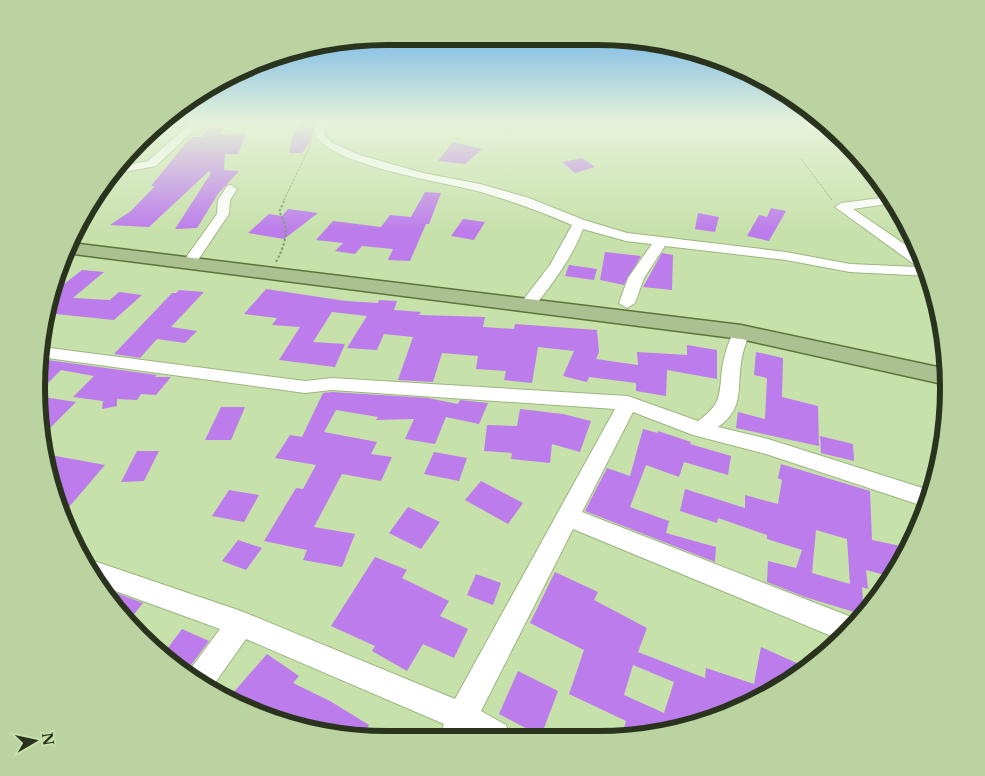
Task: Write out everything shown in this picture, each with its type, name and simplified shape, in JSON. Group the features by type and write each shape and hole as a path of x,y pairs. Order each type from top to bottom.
{"main road":[{"path":"75,249 741,332 939,374"}],"street":[{"path":"124,169 152,164 157,159"},
{"path":"364,159 421,176 480,188 525,201 579,223 626,237 786,256 850,268 920,272"},
{"path":"188,263 223,214 224,200 231,189"},
{"path":"841,207 884,201"},
{"path":"841,207 914,258"},
{"path":"528,304 552,276 572,241 579,223"},
{"path":"627,303 636,278 661,241"},
{"path":"700,430 717,418 729,402 732,362 741,332"},
{"path":"47,353 305,387 332,384 628,404 700,430 768,447 922,498"},
{"path":"458,726 628,404"},
{"path":"568,517 843,627"},
{"path":"100,574 241,624 458,726 476,731"},
{"path":"202,676 241,624"}],"path":[{"path":"270,273 280,254 287,234 286,220 279,212 306,159"},
{"path":"801,159 827,196 841,207"}],"building":[{"path":"173,159 225,159 224,170 239,171 218,194 197,228 175,229 211,173 209,171 149,227 110,225 131,211 155,186 151,186"},
{"path":"439,159 470,159 465,164 438,161"},
{"path":"584,159 595,167 575,173 562,162"},
{"path":"425,192 441,193 429,224 426,224 410,261 388,260 393,249 362,246 355,254 335,251 343,243 316,240 333,221 381,227 390,215 411,217"},
{"path":"771,208 786,211 769,241 747,236 759,215 767,217"},
{"path":"288,209 318,213 284,239 248,233 269,214 282,216"},
{"path":"698,213 719,217 715,232 695,229"},
{"path":"463,219 485,222 474,240 451,236"},
{"path":"605,252 641,256 624,285 600,280"},
{"path":"662,253 673,255 672,290 643,287"},
{"path":"569,265 597,269 594,280 565,276"},
{"path":"82,270 104,272 73,298 110,300 119,292 142,295 114,320 54,314 60,287"},
{"path":"266,289 346,301 378,303 379,300 397,301 394,310 421,312 419,315 485,317 483,327 514,329 515,324 597,330 599,352 596,359 638,365 637,352 687,355 687,345 717,350 717,379 667,370 666,396 636,391 636,383 589,377 587,382 563,376 574,351 538,347 532,383 504,380 506,371 476,369 478,356 442,353 433,382 398,380 413,337 384,334 377,350 347,348 367,316 332,312 313,342 345,344 335,367 279,360 300,327 272,325 277,318 244,314"},
{"path":"179,290 204,292 171,327 197,331 185,343 157,339 140,358 114,354 172,293 176,293"},
{"path":"756,352 783,358 782,397 818,406 819,446 736,428 738,412 765,419 767,378 754,375"},
{"path":"47,360 157,375 155,377 171,377 156,395 141,394 137,400 117,399 117,406 102,409 103,401 73,397 94,376 61,370 45,386"},
{"path":"323,393 428,398 458,404 460,400 488,403 479,424 446,417 435,444 405,439 414,419 376,420 378,417 336,410 324,432 377,442 371,454 392,457 381,481 342,474 314,527 355,534 342,567 303,560 307,550 264,541 296,488 303,489 316,465 275,458 290,435 302,437"},
{"path":"45,397 76,402 49,429"},
{"path":"221,407 245,407 231,440 205,440"},
{"path":"520,409 563,414 591,421 580,452 552,444 550,463 511,459 512,453 484,451 487,425 517,426"},
{"path":"643,429 658,433 658,431 691,442 690,444 731,456 728,475 684,462 679,477 646,465 630,507 669,521 666,533 716,547 715,562 585,511 607,468 630,476"},
{"path":"820,436 853,444 854,461 821,453"},
{"path":"137,451 159,451 144,481 121,482"},
{"path":"434,452 467,458 459,481 424,474"},
{"path":"52,455 105,465 67,509"},
{"path":"781,464 870,491 872,540 902,546 885,575 866,570 868,589 862,587 863,604 856,613 805,597 767,582 768,561 796,568 802,550 767,539 767,535 718,518 717,523 680,511 685,489 745,508 745,495 778,504 782,480 778,478","holes":["816,530 847,539 850,584 812,573"]},
{"path":"481,481 523,503 508,524 465,500"},
{"path":"229,490 259,495 244,522 212,516"},
{"path":"408,507 440,522 421,549 389,533"},
{"path":"238,540 262,548 246,570 222,561"},
{"path":"375,557 407,570 402,578 449,601 440,616 468,629 454,658 423,644 407,671 372,651 375,646 331,626"},
{"path":"555,572 598,592 594,600 647,628 638,652 705,678 706,668 754,684 761,647 800,664 749,696 707,713 664,724 624,730 626,721 569,694 584,650 530,623","holes":["633,665 674,682 664,713 624,695"]},
{"path":"476,574 501,583 493,605 467,595"},
{"path":"112,591 143,603 132,616"},
{"path":"182,629 209,641 191,665 178,659 166,650"},
{"path":"267,654 299,676 293,683 330,701 369,725 366,730 343,728 299,719 257,705 233,693"},
{"path":"518,671 558,691 543,731 531,731 499,714"}]}
